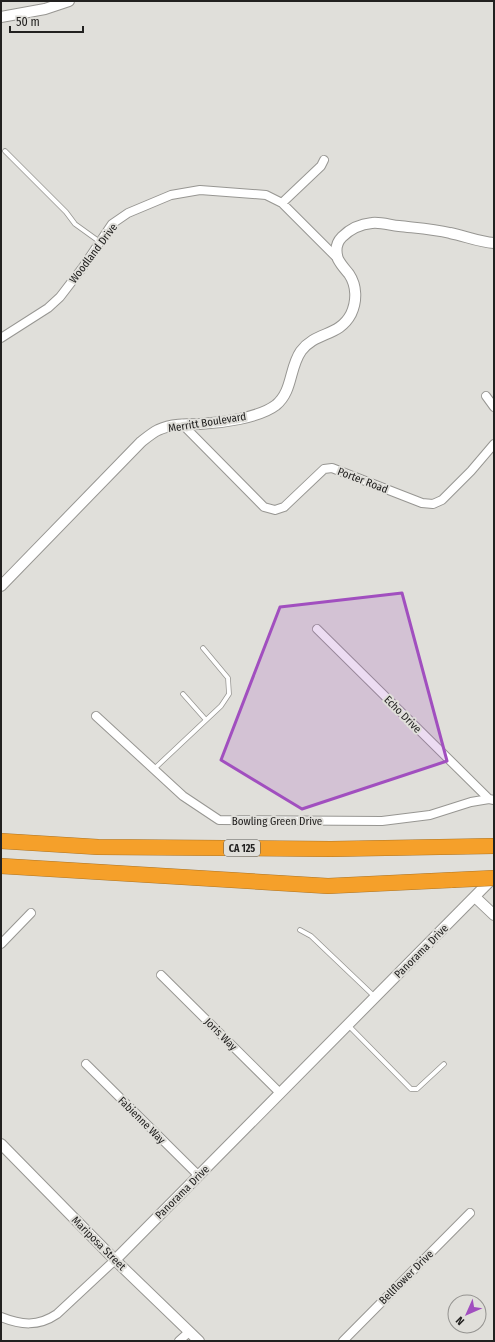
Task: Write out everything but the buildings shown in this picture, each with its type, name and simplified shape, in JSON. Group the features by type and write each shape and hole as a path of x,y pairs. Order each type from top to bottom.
{"highway":[{"name":"CA 125","path":"1,842 98,847 331,849 489,846"},
{"path":"1,866 328,886 494,878"}],"street":[{"path":"1,17 45,9 69,1"},
{"path":"282,203 321,166 324,160"},
{"name":"Woodland Drive","path":"1,338 48,308 60,297 100,243 112,224 128,213 171,195 200,190 266,195 282,203 339,260"},
{"path":"339,260 337,253 338,241 351,229 372,223 449,233 483,242 494,243"},
{"name":"Merritt Boulevard","path":"1,586 141,442 158,430 182,424 217,423 244,418 269,409 281,400 288,388 294,366 300,352 315,338 341,326 346,321 353,309 355,302 354,287 348,273 339,260"},
{"path":"486,396 494,407"},
{"name":"Porter Road","path":"182,424 264,507 275,510 284,507 324,469 332,468 422,503 432,504 442,500 471,471 494,444"},
{"name":"Echo Drive","path":"317,629 491,799"},
{"name":"Bowling Green Drive","path":"96,716 183,796 219,820 382,821 430,815 471,802 491,799"},
{"name":"Panorama Drive","path":"1,1316 23,1324 36,1323 50,1319 57,1314 115,1260 494,878"},
{"path":"475,897 494,914"},
{"path":"1,944 30,913"},
{"name":"Joris Way","path":"161,975 280,1093"},
{"name":"Fabienne Way","path":"86,1064 198,1175"},
{"name":"Mariposa Street","path":"1,1144 115,1260 199,1341"},
{"name":"Bellflower Drive","path":"343,1341 470,1213"},
{"path":"179,1341 189,1332"}],"lane":[{"path":"5,151 66,212 75,224 100,243"},
{"path":"153,770 221,706 229,694 228,678 202,648"},
{"path":"183,694 206,720"},
{"path":"300,930 311,936 375,997"},
{"path":"348,1025 411,1089 417,1090 444,1064"}],"highlighted area":[{"path":"402,593 447,761 302,809 221,760 280,607"}]}
